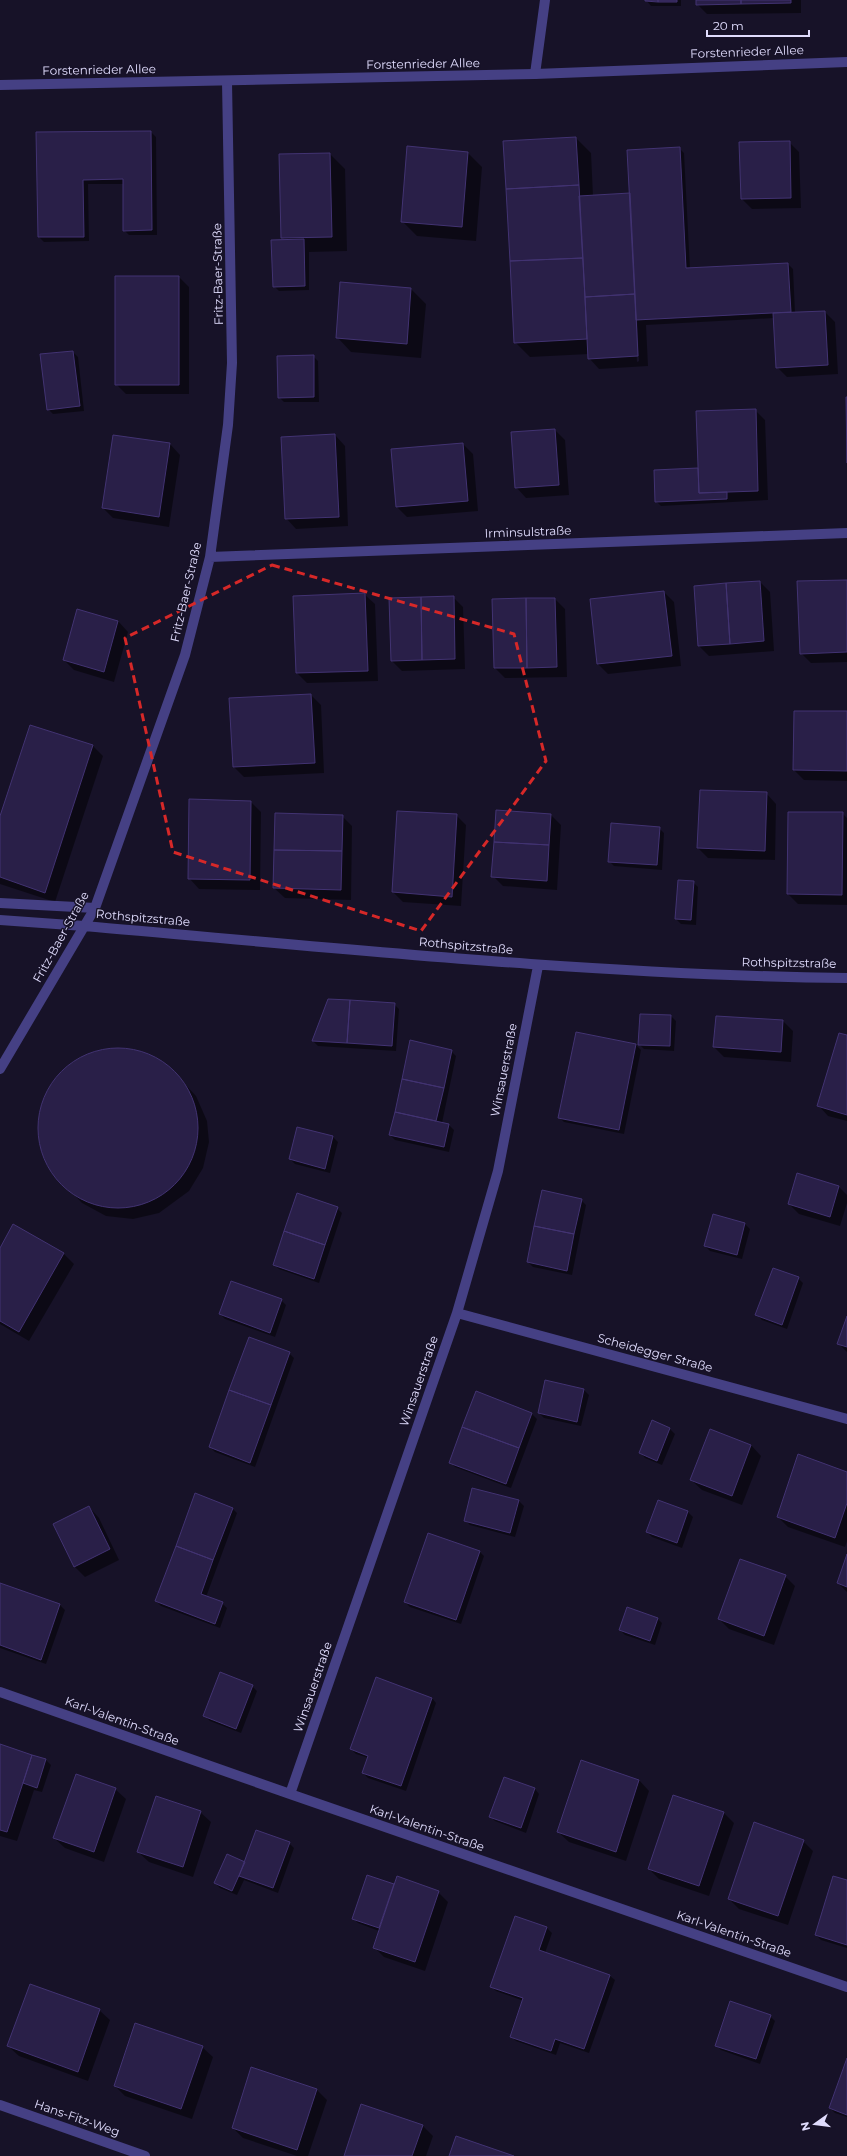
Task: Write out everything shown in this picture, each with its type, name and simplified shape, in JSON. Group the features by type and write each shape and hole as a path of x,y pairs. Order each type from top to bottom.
{"street":[{"path":"535,74 544,0"},
{"name":"Forstenrieder Allee","path":"0,85 227,82 535,74 847,62"},
{"name":"Fritz-Baer-Straße","path":"0,1069 95,908 185,655 210,558 228,425 232,363 227,82"},
{"name":"Irminsulstraße","path":"210,558 847,533"},
{"path":"0,903 95,908"},
{"name":"Rothspitzstraße","path":"0,920 538,966 774,977 847,978"},
{"name":"Winsauerstraße","path":"290,1794 457,1313 498,1171 538,966"},
{"name":"Scheidegger Straße","path":"457,1313 847,1419"},
{"name":"Karl-Valentin-Straße","path":"0,1692 847,1987"},
{"name":"Hans-Fitz-Weg","path":"0,2105 144,2156"}],"highlighted area":[{"path":"272,565 514,634 546,761 421,931 173,852 125,638"}],"building":[{"path":"658,0 658,2 645,1"},
{"path":"658,0 677,0 677,2 658,2"},
{"path":"696,0 741,0 741,4 696,5"},
{"path":"741,0 791,0 791,3 741,4"},
{"path":"151,131 152,230 123,231 123,179 83,180 84,237 38,237 36,132"},
{"path":"576,137 579,185 506,189 503,141"},
{"path":"790,141 791,198 741,199 739,142"},
{"path":"407,146 468,152 462,227 401,222"},
{"path":"680,147 686,268 788,263 791,312 636,320 627,150"},
{"path":"330,153 332,237 281,238 279,154"},
{"path":"579,185 583,258 510,261 506,189"},
{"path":"630,193 635,294 585,297 579,196"},
{"path":"304,239 305,286 273,287 271,240"},
{"path":"583,258 587,339 514,343 510,261"},
{"path":"115,276 179,276 179,385 115,385"},
{"path":"340,282 411,288 407,344 336,338"},
{"path":"635,294 638,356 588,359 585,297"},
{"path":"825,311 828,365 776,368 773,313"},
{"path":"73,351 80,406 47,410 40,354"},
{"path":"314,355 314,397 278,398 277,356"},
{"path":"846,397 847,397 847,463"},
{"path":"756,409 758,491 699,493 696,411"},
{"path":"555,429 559,485 515,488 511,432"},
{"path":"335,434 339,517 285,519 281,437"},
{"path":"113,435 170,443 159,517 102,508"},
{"path":"463,443 468,501 396,507 391,449"},
{"path":"698,468 699,493 727,492 727,499 655,502 654,470"},
{"path":"847,580 847,652 800,654 797,581"},
{"path":"760,581 764,641 730,644 726,583"},
{"path":"726,583 730,644 698,646 694,586"},
{"path":"664,591 672,656 597,664 590,599"},
{"path":"365,593 368,671 296,673 293,596"},
{"path":"454,596 455,659 422,660 421,597"},
{"path":"421,597 422,660 391,661 389,598"},
{"path":"526,598 555,598 557,667 527,668"},
{"path":"526,598 527,668 494,668 492,599"},
{"path":"77,609 118,621 104,672 63,660"},
{"path":"311,694 315,763 233,767 229,698"},
{"path":"794,711 847,711 847,771 793,770"},
{"path":"30,725 93,745 45,893 0,877 0,816"},
{"path":"700,790 767,792 765,851 697,848"},
{"path":"189,799 251,801 250,880 188,879"},
{"path":"496,810 551,814 549,845 494,842"},
{"path":"397,811 457,814 452,897 392,892"},
{"path":"788,812 843,812 842,895 787,894"},
{"path":"275,813 343,815 342,851 274,850"},
{"path":"611,823 660,827 657,865 608,862"},
{"path":"494,842 549,845 547,881 491,877"},
{"path":"274,850 342,851 341,890 273,888"},
{"path":"678,880 694,881 691,920 675,919"},
{"path":"328,999 350,1000 347,1043 312,1041"},
{"path":"350,1000 395,1003 392,1046 347,1043"},
{"path":"640,1014 671,1015 670,1046 638,1045"},
{"path":"716,1016 783,1020 781,1052 713,1047"},
{"path":"576,1032 636,1044 619,1130 558,1118"},
{"path":"839,1033 847,1035 847,1115 817,1106"},
{"path":"410,1040 452,1050 444,1088 402,1079"},
{"path":"126,1048 141,1051 156,1057 175,1071 185,1083 192,1097 197,1112 197,1144 192,1159 185,1173 175,1185 163,1195 141,1205 126,1208 110,1208 95,1205 73,1195 61,1185 51,1173 39,1144 38,1120 41,1105 51,1083 61,1071 73,1061 102,1049"},
{"path":"402,1079 444,1088 436,1121 395,1112"},
{"path":"395,1112 449,1124 444,1147 389,1135"},
{"path":"297,1127 333,1136 325,1169 289,1159"},
{"path":"797,1173 839,1186 830,1217 788,1204"},
{"path":"542,1190 582,1199 574,1234 534,1226"},
{"path":"297,1193 338,1207 325,1245 284,1231"},
{"path":"713,1214 745,1223 737,1255 704,1246"},
{"path":"13,1224 64,1253 19,1332 0,1321 0,1248"},
{"path":"534,1226 574,1234 567,1271 527,1262"},
{"path":"284,1231 325,1245 314,1279 273,1265"},
{"path":"773,1268 799,1277 782,1325 755,1315"},
{"path":"231,1281 282,1299 270,1333 219,1314"},
{"path":"847,1316 847,1347 837,1344"},
{"path":"249,1337 290,1352 271,1405 229,1390"},
{"path":"545,1380 584,1389 577,1422 538,1413"},
{"path":"229,1390 271,1405 250,1463 209,1447"},
{"path":"476,1391 532,1413 519,1448 462,1427"},
{"path":"652,1420 670,1428 657,1461 639,1453"},
{"path":"462,1427 519,1448 506,1484 449,1463"},
{"path":"710,1429 751,1445 732,1496 690,1480"},
{"path":"798,1454 847,1472 847,1503 835,1538 777,1517"},
{"path":"472,1488 519,1500 510,1533 464,1521"},
{"path":"195,1493 233,1508 213,1560 176,1546"},
{"path":"658,1500 688,1511 677,1543 646,1532"},
{"path":"89,1506 110,1549 74,1567 53,1524"},
{"path":"428,1533 480,1551 456,1620 404,1602"},
{"path":"176,1546 213,1560 201,1594 223,1602 215,1624 155,1601"},
{"path":"847,1554 847,1587 837,1583"},
{"path":"740,1559 786,1575 764,1636 718,1619"},
{"path":"0,1583 60,1604 41,1660 0,1645"},
{"path":"627,1607 658,1618 650,1641 619,1630"},
{"path":"220,1672 253,1685 236,1729 203,1716"},
{"path":"376,1677 432,1698 401,1786 362,1773 368,1756 350,1749"},
{"path":"0,1744 32,1755 7,1832 0,1830"},
{"path":"32,1755 46,1759 37,1788 23,1783"},
{"path":"581,1760 639,1780 616,1852 557,1832"},
{"path":"76,1774 116,1788 94,1852 53,1838"},
{"path":"504,1777 535,1788 521,1828 489,1817"},
{"path":"673,1795 724,1812 699,1886 648,1869"},
{"path":"156,1796 201,1811 183,1867 137,1852"},
{"path":"754,1822 804,1840 778,1916 728,1899"},
{"path":"256,1830 290,1842 273,1888 239,1876"},
{"path":"227,1854 245,1862 232,1891 214,1883"},
{"path":"367,1875 394,1884 379,1928 352,1919"},
{"path":"397,1876 439,1891 415,1962 373,1948"},
{"path":"833,1876 847,1880 847,1945 815,1935"},
{"path":"515,1916 547,1927 539,1950 610,1975 584,2049 555,2039 551,2051 510,2037 523,1998 490,1987"},
{"path":"30,1984 100,2009 78,2072 7,2046"},
{"path":"730,2001 771,2015 756,2059 715,2046"},
{"path":"135,2023 203,2046 181,2109 114,2086"},
{"path":"847,2058 847,2115 829,2108"},
{"path":"251,2067 317,2089 297,2150 232,2128"},
{"path":"361,2104 423,2125 412,2156 344,2156"},
{"path":"456,2136 514,2156 449,2156"}]}
